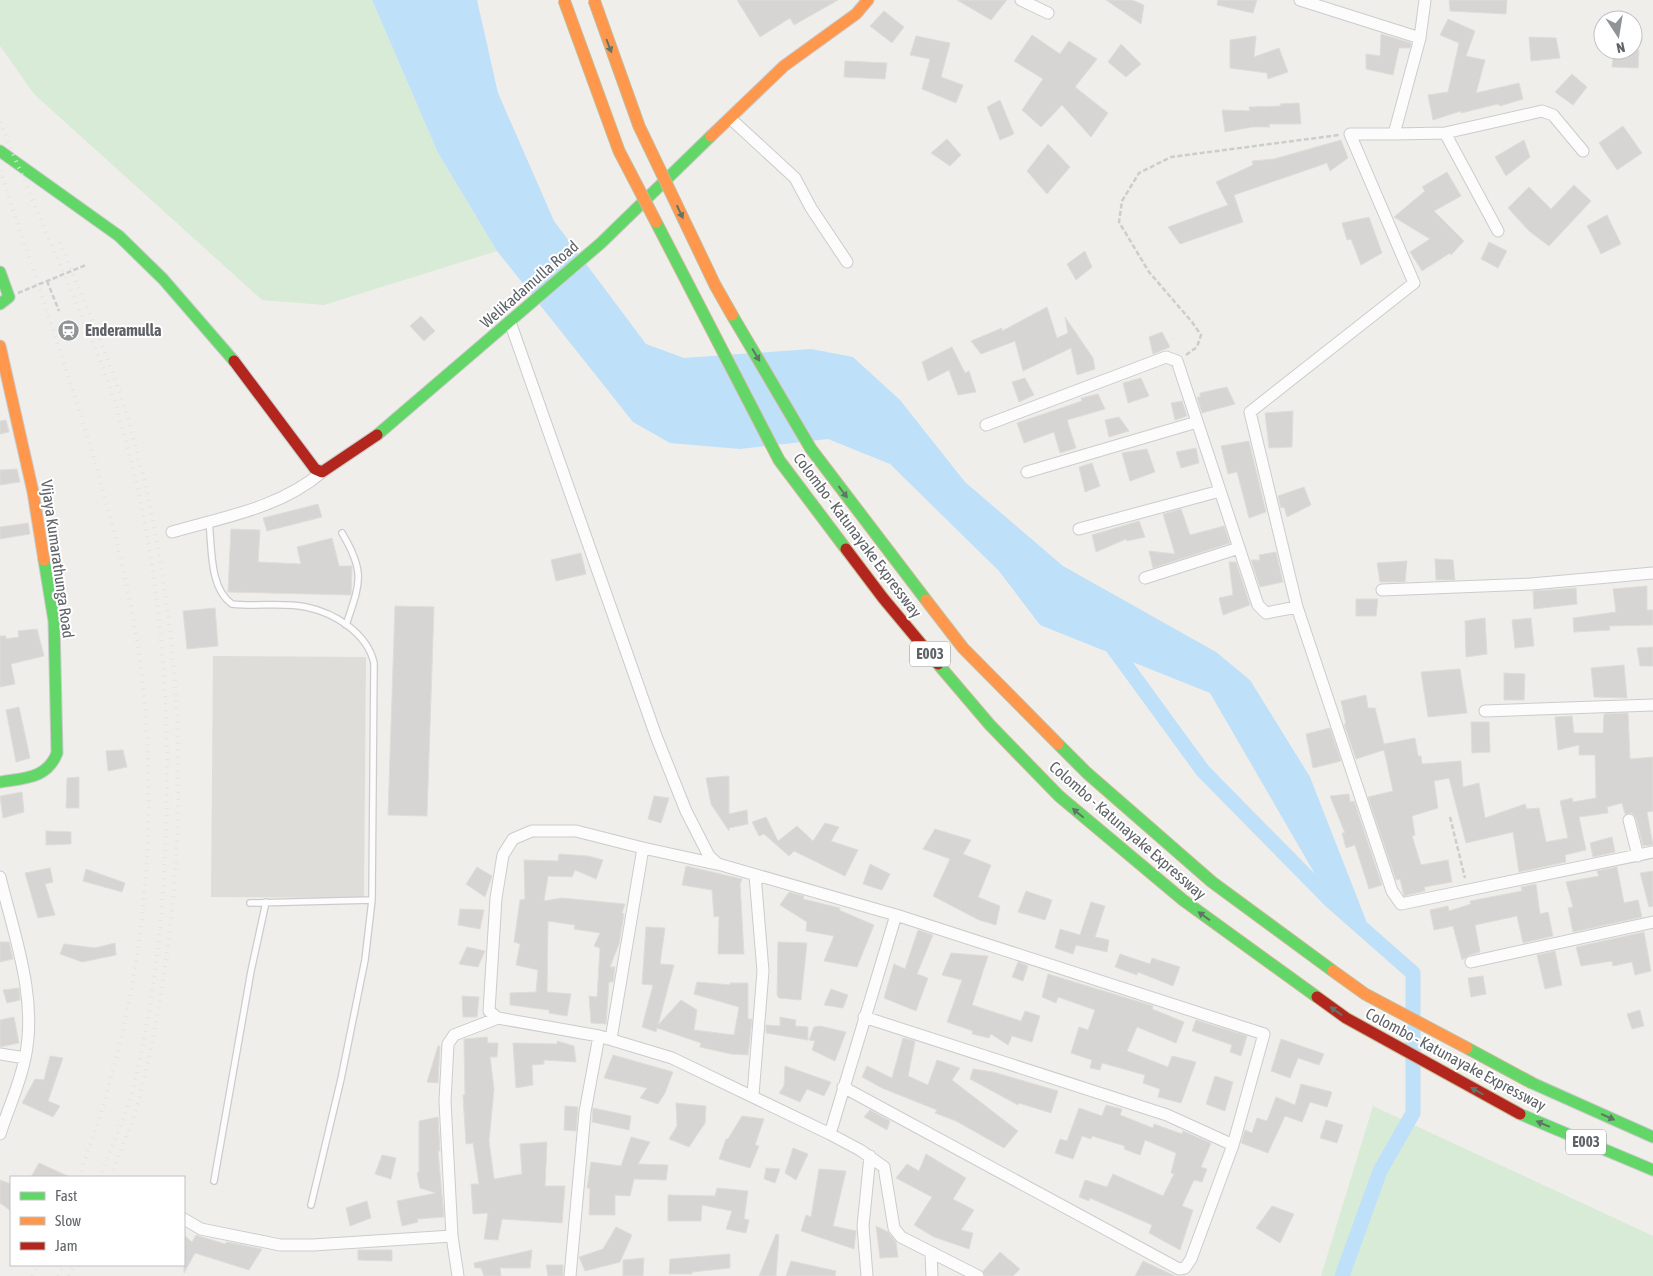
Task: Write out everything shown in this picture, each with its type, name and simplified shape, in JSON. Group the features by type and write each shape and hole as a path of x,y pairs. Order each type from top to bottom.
{"main road":[{"name":"Colombo - Katunayake Expressway","path":"564,0 619,151 780,460 882,598 990,725 1059,796 1183,900 1346,1018 1520,1114 1653,1170"},
{"name":"Colombo - Katunayake Expressway","path":"594,0 599,19 639,126 714,285 811,450 963,648 1087,773 1212,882 1365,994 1532,1083 1653,1137"},
{"name":"Welikadamulla Road","path":"322,472 380,433 510,322 528,304 601,243 784,66 856,14 868,0"},
{"path":"0,150 119,236 163,279 229,354 314,469 322,472"},
{"path":"0,272 9,297 0,304"},
{"name":"Vijaya Kumarathunga Road","path":"0,346 1,361 33,492 54,621 57,753 53,767 42,774 0,782"}],"street":[{"path":"1021,0 1048,13"},
{"path":"1300,0 1420,38"},
{"path":"1394,134 1420,38 1425,0"},
{"path":"1583,151 1552,115 1542,111 1445,133 1350,134 1414,284 1250,412 1297,607 1392,892 1401,904 1468,892 1653,852"},
{"path":"731,119 795,178 811,208 847,262"},
{"path":"1445,133 1498,232"},
{"path":"510,322 656,736 686,811 709,856 718,864"},
{"path":"986,425 1166,357 1177,361 1258,605 1266,613 1297,607"},
{"path":"1027,472 1197,422"},
{"name":"Welikadamulla Road","path":"172,532 259,508 304,488 322,472"},
{"path":"1079,529 1220,491"},
{"path":"1146,578 1239,548"},
{"path":"1382,590 1531,584 1653,573"},
{"path":"1484,711 1653,705"},
{"path":"1628,820 1638,856"},
{"path":"844,1087 1179,1269 1185,1268 1191,1258 1233,1145 1264,1034 896,914 718,864 576,831 532,831 513,839 503,855 496,898 489,1011 498,1018 605,1038 672,1058 753,1095 830,1134 870,1156 884,1167 894,1228 901,1237 931,1254 978,1276"},
{"path":"570,1276 585,1112 605,1038 643,848"},
{"path":"753,1095 758,1053 763,971 755,875"},
{"path":"0,877 26,989 29,1019 25,1058 0,1134"},
{"path":"830,1134 896,914"},
{"path":"1471,962 1653,922"},
{"path":"864,1017 1167,1115 1233,1145"},
{"path":"458,1276 452,1236 446,1101 448,1044 454,1035 498,1018"},
{"path":"0,1054 25,1058"},
{"path":"867,1276 863,1226 870,1156"},
{"path":"185,1220 200,1230 280,1245 331,1244 452,1236"},
{"path":"931,1254 932,1276"}],"lane":[{"path":"209,522 214,565 224,598 232,604 305,607 346,625 363,639 371,650 374,663 372,900 365,960 342,1079 311,1205"},
{"path":"342,534 358,565 359,586 346,625"},
{"path":"250,903 372,900"},
{"path":"214,1181 251,971 266,902"}],"path":[{"path":"1177,361 1197,347 1201,335 1149,272 1119,222 1122,201 1139,173 1172,157 1350,134"},
{"path":"18,293 86,265"},
{"path":"47,281 59,311"},
{"path":"1450,817 1468,892"}],"shaded area":[{"path":"213,656 366,657 364,898 211,897"}],"green space":[{"path":"0,0 372,0 438,153 497,251 324,305 262,300 34,94 0,46"},
{"path":"1373,1106 1653,1236 1653,1276 1321,1276"}],"water":[{"path":"372,0 477,0 498,93 554,221 646,344 684,358 811,349 853,357 900,400 965,482 1063,566 1216,652 1250,680 1310,777 1369,928 1330,900 1210,693 1040,625 999,571 890,464 828,439 740,449 670,443 633,422 497,251 438,153"}],"building":[{"path":"737,0 838,0 794,25 790,18 760,37"},
{"path":"957,0 1007,0 991,20"},
{"path":"1106,0 1132,0 1144,5 1141,24"},
{"path":"1218,0 1257,0 1253,13 1217,5"},
{"path":"1449,0 1507,0 1506,14 1450,11"},
{"path":"884,11 904,27 892,43 870,26"},
{"path":"1448,19 1475,31 1466,56 1485,60 1476,93 1519,83 1523,99 1500,106 1498,104 1461,113 1461,111 1433,120 1428,95 1448,92 1459,43 1440,35"},
{"path":"1381,34 1411,43 1410,48 1399,48 1393,75 1366,69 1366,54 1380,56"},
{"path":"1032,35 1060,54 1069,41 1097,59 1075,87 1108,113 1091,137 1062,105 1041,127 1022,110 1043,79 1014,61"},
{"path":"916,36 950,43 941,77 963,85 956,103 922,89 930,59 910,55"},
{"path":"1256,36 1254,57 1279,48 1288,72 1268,79 1267,73 1230,68 1230,40"},
{"path":"1529,37 1556,38 1560,58 1531,61"},
{"path":"1121,44 1141,64 1126,77 1108,62"},
{"path":"1613,60 1638,60 1638,68 1612,67"},
{"path":"845,61 887,63 885,79 844,77"},
{"path":"1572,74 1587,87 1573,105 1555,92"},
{"path":"1000,100 1014,134 1000,140 987,107"},
{"path":"1299,103 1301,124 1269,124 1270,127 1252,127 1225,132 1222,110 1250,111 1249,107 1281,106 1280,104"},
{"path":"1623,126 1642,153 1617,170 1599,143"},
{"path":"947,139 961,155 950,166 931,153"},
{"path":"1341,140 1348,158 1330,171 1327,163 1234,195 1243,222 1180,244 1168,227 1228,205 1216,182 1253,165 1252,161 1274,159"},
{"path":"1524,140 1530,157 1506,176 1495,157"},
{"path":"1048,144 1070,167 1047,194 1027,171"},
{"path":"1447,172 1461,196 1434,211 1464,241 1451,255 1450,253 1422,271 1410,252 1430,239 1394,217 1425,191 1422,187"},
{"path":"1574,185 1591,201 1549,246 1529,231 1508,208 1529,187 1551,209"},
{"path":"1607,215 1621,244 1601,254 1587,226"},
{"path":"1369,217 1382,253 1361,265 1351,239 1347,240 1342,223"},
{"path":"1489,242 1507,251 1498,268 1481,259"},
{"path":"1085,251 1092,267 1076,280 1067,264"},
{"path":"1047,307 1057,338 1068,333 1065,317 1093,358 1095,369 1077,375 1071,348 1023,371 1015,341 981,354 971,341 1002,328 1002,331"},
{"path":"421,316 435,331 424,341 410,326"},
{"path":"1162,332 1170,347 1153,354 1149,337"},
{"path":"952,347 965,373 969,371 976,392 958,395 949,370 928,381 922,362"},
{"path":"1025,378 1034,395 1019,402 1012,382"},
{"path":"1141,378 1149,396 1128,403 1123,383"},
{"path":"1227,387 1235,404 1202,413 1197,397 1200,397 1200,393"},
{"path":"1098,394 1105,409 1067,420 1076,448 1060,453 1054,432 1024,443 1017,423 1082,401 1081,398"},
{"path":"1182,401 1187,416 1175,420 1171,403"},
{"path":"1293,411 1292,447 1269,448 1265,413"},
{"path":"1119,417 1129,431 1109,437 1105,420"},
{"path":"6,420 9,432 0,434 0,421"},
{"path":"1249,441 1266,512 1249,518 1237,472 1228,474 1221,446"},
{"path":"1196,448 1199,463 1181,468 1176,452"},
{"path":"1147,449 1155,472 1130,481 1122,453"},
{"path":"1092,463 1100,486 1085,492 1079,467"},
{"path":"17,469 20,482 0,485 0,470"},
{"path":"1304,487 1311,505 1287,517 1284,507 1281,508 1278,496"},
{"path":"318,504 322,517 267,531 263,518"},
{"path":"1181,509 1190,535 1224,526 1230,543 1153,568 1149,551 1175,554 1163,514"},
{"path":"1139,521 1145,537 1127,541 1126,539 1096,552 1092,535"},
{"path":"28,523 30,534 0,539 0,527"},
{"path":"231,529 260,530 258,562 301,564 297,547 332,538 339,566 352,566 351,595 228,592"},
{"path":"1276,552 1283,582 1260,587 1251,560 1260,560 1259,555"},
{"path":"581,553 586,574 556,581 551,560"},
{"path":"1435,559 1453,560 1455,580 1436,580"},
{"path":"1407,561 1405,582 1380,582 1377,563"},
{"path":"1229,562 1236,562 1250,605 1223,615 1219,598 1233,595"},
{"path":"1647,586 1647,610 1653,610 1653,625 1609,626 1610,630 1574,632 1573,618 1616,612 1613,589"},
{"path":"1576,588 1577,604 1534,609 1533,591"},
{"path":"1356,599 1378,599 1376,616 1356,616"},
{"path":"395,606 434,607 427,816 388,815"},
{"path":"215,608 218,646 187,649 183,611"},
{"path":"1485,618 1487,654 1466,657 1465,621"},
{"path":"1531,618 1534,646 1515,648 1512,620"},
{"path":"37,629 44,656 11,664 15,684 0,687 0,636 6,636 6,639 19,637 18,631"},
{"path":"1653,647 1653,666 1640,666 1637,648"},
{"path":"1624,665 1627,698 1594,697 1591,668"},
{"path":"1460,669 1467,713 1428,717 1421,672"},
{"path":"1504,673 1525,674 1524,700 1504,700"},
{"path":"1366,695 1368,708 1375,708 1384,744 1415,738 1418,756 1421,756 1422,764 1461,761 1463,787 1479,783 1485,818 1525,804 1527,809 1539,808 1546,842 1568,838 1560,801 1572,798 1573,802 1596,798 1595,755 1579,755 1579,745 1558,750 1555,717 1572,716 1574,733 1603,733 1604,714 1628,713 1630,759 1653,757 1653,811 1647,812 1653,845 1643,846 1636,818 1632,813 1625,814 1622,803 1607,807 1608,813 1579,817 1586,850 1565,855 1566,862 1519,872 1513,832 1466,843 1449,778 1434,781 1438,808 1412,816 1415,835 1412,836 1421,865 1448,860 1452,882 1424,887 1425,891 1404,896 1400,879 1396,880 1368,797 1393,791 1384,750 1356,759 1344,724 1346,724 1341,701"},
{"path":"19,707 30,758 16,762 6,710"},
{"path":"1471,722 1489,722 1490,752 1472,753"},
{"path":"1330,728 1341,761 1313,768 1306,734"},
{"path":"123,750 127,767 108,771 106,751"},
{"path":"729,776 729,814 747,810 748,824 729,828 729,831 711,804 706,778"},
{"path":"79,777 79,808 66,808 67,778"},
{"path":"22,792 24,812 3,818 0,796"},
{"path":"1349,794 1350,802 1354,801 1382,885 1369,889 1355,845 1346,848 1342,833 1345,833 1330,796"},
{"path":"654,796 669,798 661,823 648,819"},
{"path":"766,817 778,841 797,826 813,841 825,823 839,827 831,841 858,850 845,876 794,851 789,856 764,834 759,836 752,822"},
{"path":"935,829 971,840 963,854 991,865 978,897 1000,906 996,925 979,920 933,896 950,859 923,849"},
{"path":"46,831 71,832 71,844 46,845"},
{"path":"1612,837 1615,852 1593,857 1590,843"},
{"path":"559,854 588,856 603,860 596,879 575,870 572,877 548,876 544,901 562,898 625,904 622,913 624,914 619,944 610,967 615,967 613,982 609,982 606,1024 591,1023 589,996 597,997 600,948 594,946 600,933 574,929 575,925 548,921 547,992 571,994 567,1016 549,1013 549,1010 510,1005 510,993 536,992 538,970 516,965 520,944 514,942 520,900 525,899 524,860 558,861"},
{"path":"870,864 890,874 882,890 863,884"},
{"path":"686,866 742,879 740,884 744,954 718,954 719,916 714,917 712,890 682,885"},
{"path":"477,867 492,876 485,897 466,884"},
{"path":"1617,867 1624,903 1638,900 1642,917 1573,932 1568,908 1573,907 1566,882 1599,876 1597,871"},
{"path":"50,868 53,882 45,884 55,915 38,918 25,873"},
{"path":"86,869 125,883 122,892 83,881"},
{"path":"1653,871 1653,906 1649,907 1640,873"},
{"path":"1536,884 1540,914 1548,912 1553,936 1523,943 1517,916 1475,925 1480,952 1469,955 1462,960 1453,926 1434,930 1430,910 1448,906 1449,911 1471,904 1470,901 1522,891 1521,887"},
{"path":"1026,891 1052,900 1045,920 1018,912"},
{"path":"789,892 804,896 803,899 840,908 839,910 874,925 857,967 824,961 834,936 806,931 807,922 780,905"},
{"path":"1091,902 1105,906 1095,937 1109,940 1107,952 1076,945 1073,954 1055,948 1060,929 1080,935"},
{"path":"460,909 484,910 480,929 458,925"},
{"path":"646,927 665,928 660,964 674,965 658,1025 681,1000 697,1010 694,1030 734,1035 739,1007 694,994 697,982 730,985 730,983 748,983 748,1019 752,1019 748,1055 731,1054 700,1047 701,1043 657,1028 656,1032 642,1027 653,985 642,984"},
{"path":"918,930 933,935 917,974 928,978 916,1011 884,998 894,964 905,969"},
{"path":"1644,932 1651,971 1635,975 1632,962 1613,966 1612,961 1581,966 1576,947"},
{"path":"0,942 9,942 13,959 0,962"},
{"path":"778,942 807,943 801,1000 779,998 777,995"},
{"path":"115,943 116,955 82,962 60,954 64,944 95,948"},
{"path":"467,947 485,951 478,967 459,964"},
{"path":"1555,951 1562,985 1545,989 1537,955"},
{"path":"951,953 988,956 972,1005 1021,1021 1025,1011 1040,1016 1032,1042 1012,1036 1008,1045 991,1034 989,1038 972,1034 973,1031 947,1022 962,980 942,975"},
{"path":"1120,954 1150,964 1152,958 1180,967 1173,986 1138,972 1137,975 1115,967"},
{"path":"1018,962 1028,966 1023,981 1012,977"},
{"path":"1048,974 1153,1006 1152,1009 1184,1022 1176,1043 1137,1027 1127,1051 1168,1067 1172,1056 1196,1062 1181,1103 1158,1097 1160,1089 1143,1083 1145,1075 1102,1063 1100,1070 1090,1068 1092,1060 1071,1053 1079,1027 1088,1030 1095,1010 1058,997 1056,1003 1042,997"},
{"path":"1483,976 1486,994 1471,997 1468,978"},
{"path":"19,988 20,1000 7,1003 3,990"},
{"path":"831,989 848,995 843,1008 824,1005"},
{"path":"462,996 479,997 477,1017 463,1017"},
{"path":"1640,1010 1644,1026 1632,1029 1627,1014"},
{"path":"14,1017 19,1043 0,1047 0,1020"},
{"path":"780,1017 796,1020 795,1026 808,1027 808,1040 766,1033 766,1025 780,1026"},
{"path":"1196,1020 1247,1036 1241,1056 1230,1052 1232,1045 1192,1031"},
{"path":"820,1026 846,1032 835,1061 812,1050 815,1041 809,1040 814,1027"},
{"path":"487,1037 488,1043 498,1043 497,1057 490,1057 494,1089 489,1141 494,1179 522,1174 520,1144 547,1142 545,1186 565,1186 562,1223 502,1219 498,1240 484,1239 488,1213 473,1214 471,1184 479,1184 473,1143 466,1144 463,1095 465,1095 464,1039"},
{"path":"903,1038 915,1041 908,1076 928,1085 937,1060 960,1068 952,1080 1018,1131 1004,1148 956,1121 935,1113 937,1110 882,1088 862,1077 867,1066 892,1078"},
{"path":"1281,1039 1324,1054 1319,1065 1298,1058 1290,1078 1271,1071"},
{"path":"557,1041 574,1046 576,1062 544,1060 544,1064 532,1065 533,1085 516,1088 513,1043 557,1044"},
{"path":"438,1046 440,1046 438,1083 427,1082"},
{"path":"613,1055 673,1072 665,1093 658,1104 640,1098 647,1088 604,1078"},
{"path":"50,1056 63,1058 48,1101 60,1106 53,1117 22,1103 35,1079 44,1080"},
{"path":"785,1066 831,1082 824,1096 807,1089 800,1102 779,1093 784,1086"},
{"path":"973,1069 993,1072 1058,1091 1051,1113 1019,1103 1018,1105 970,1079"},
{"path":"1215,1076 1233,1082 1225,1111 1206,1104"},
{"path":"1301,1084 1332,1092 1327,1107 1310,1102 1302,1122 1285,1116 1268,1153 1241,1143 1245,1130 1252,1133 1257,1118 1267,1121 1276,1097 1295,1105"},
{"path":"676,1103 706,1106 705,1123 689,1147 669,1139 677,1126"},
{"path":"1106,1105 1122,1109 1120,1115 1153,1128 1154,1124 1182,1134 1183,1131 1211,1143 1201,1167 1207,1169 1202,1182 1194,1180 1182,1206 1193,1210 1180,1250 1149,1233 1152,1225 1090,1198 1089,1201 1079,1197 1085,1180 1107,1187 1113,1174 1163,1196 1174,1174 1171,1173 1176,1153 1145,1140 1140,1155 1124,1149 1125,1146 1092,1136 1091,1139 1082,1136 1073,1159 1055,1153 1060,1139 1067,1141 1079,1108 1102,1116"},
{"path":"565,1106 578,1107 576,1131 564,1130"},
{"path":"593,1108 631,1116 629,1130 592,1122"},
{"path":"870,1110 890,1121 887,1130 864,1117"},
{"path":"742,1116 764,1119 755,1145 759,1146 750,1168 719,1159 726,1139 728,1139"},
{"path":"438,1117 440,1151 438,1151 444,1217 417,1219 418,1222 402,1226 397,1201 436,1193 420,1188 417,1173 419,1172 419,1121"},
{"path":"1326,1120 1343,1125 1337,1143 1320,1138"},
{"path":"631,1137 650,1142 638,1164 668,1165 666,1180 634,1179 630,1196 615,1195 615,1215 589,1215 590,1188 587,1188 591,1162 621,1166"},
{"path":"793,1148 808,1154 796,1180 785,1173"},
{"path":"926,1154 966,1178 953,1199 974,1210 961,1230 973,1233 969,1249 934,1237 914,1225 932,1197 896,1178 907,1164 919,1171"},
{"path":"382,1155 396,1158 391,1179 375,1174"},
{"path":"39,1163 68,1176 32,1176"},
{"path":"766,1168 780,1169 775,1183 764,1179"},
{"path":"819,1169 846,1171 833,1226 856,1231 854,1249 801,1231 806,1215 811,1217"},
{"path":"0,1180 10,1184 10,1210 0,1203"},
{"path":"717,1188 748,1191 744,1219 749,1220 746,1233 726,1229 732,1211 702,1205 701,1221 668,1221 668,1195 715,1196"},
{"path":"367,1201 371,1218 350,1226 346,1208"},
{"path":"1272,1206 1294,1214 1280,1243 1256,1228"},
{"path":"876,1226 888,1232 896,1242 898,1257 880,1258"},
{"path":"616,1227 632,1235 620,1262 585,1271 579,1257 603,1249"},
{"path":"776,1234 779,1235 776,1276 759,1276"},
{"path":"196,1235 225,1244 227,1242 262,1249 249,1270 195,1253 184,1273 185,1236 192,1242"},
{"path":"358,1250 392,1250 392,1261 358,1260"},
{"path":"532,1250 530,1268 500,1268 501,1276 484,1276 481,1268 475,1268 474,1263"},
{"path":"1000,1252 1020,1269 1013,1276 985,1276 983,1271"},
{"path":"730,1254 730,1268 692,1272 692,1274 669,1274 670,1259"},
{"path":"644,1258 643,1276 623,1276 623,1260"},
{"path":"791,1261 836,1271 835,1276 786,1276"},
{"path":"1143,1261 1175,1276 1135,1276"},
{"path":"546,1265 563,1265 563,1276 548,1276"}],"waterway":[{"path":"1108,641 1203,771 1330,900 1413,973 1413,1113 1380,1171 1342,1276"}],"railway":[{"path":"0,122 108,381 140,497 151,556 159,616 167,736 167,797 165,857 158,947 145,1036 131,1095 100,1176"},
{"path":"0,170 67,373 113,526 139,652 146,728 149,804 145,881 137,958 122,1033 103,1106 78,1176"},
{"path":"60,242 110,365 134,441 153,520 166,602 175,684 178,768 176,851 169,934 157,1015 140,1095 111,1176"},
{"path":"32,1276 37,1266"},
{"path":"58,1276 63,1266"},
{"path":"69,1276 74,1266"}],"traffic: fast":[{"path":"377,435 601,243 711,136"},
{"path":"0,151 119,236 163,279 234,361"},
{"path":"656,222 779,460 846,549"},
{"path":"0,272 9,297 0,304"},
{"path":"732,315 811,449 926,600"},
{"path":"0,782 26,778 41,773 53,762 57,753 54,621 44,560"},
{"path":"938,664 990,725 1059,796 1183,900 1317,997"},
{"path":"1058,744 1087,773 1212,882 1333,971"},
{"path":"1467,1048 1532,1083"},
{"path":"1532,1083 1653,1137"},
{"path":"1520,1114 1653,1170"}],"traffic: slow":[{"path":"564,0 619,151 656,222"},
{"path":"594,0 639,126 715,285 732,315"},
{"path":"711,136 784,66 856,14 868,0"},
{"path":"0,346 33,492 44,560"},
{"path":"926,600 963,648 1058,744"},
{"path":"1333,971 1365,994 1467,1048"}],"traffic: jam":[{"path":"234,361 315,469 322,472 377,435"},
{"path":"846,549 883,598 938,664"},
{"path":"1317,997 1346,1018 1520,1114"}],"place":[{"name":"Enderamulla","path":"69,330"}]}
